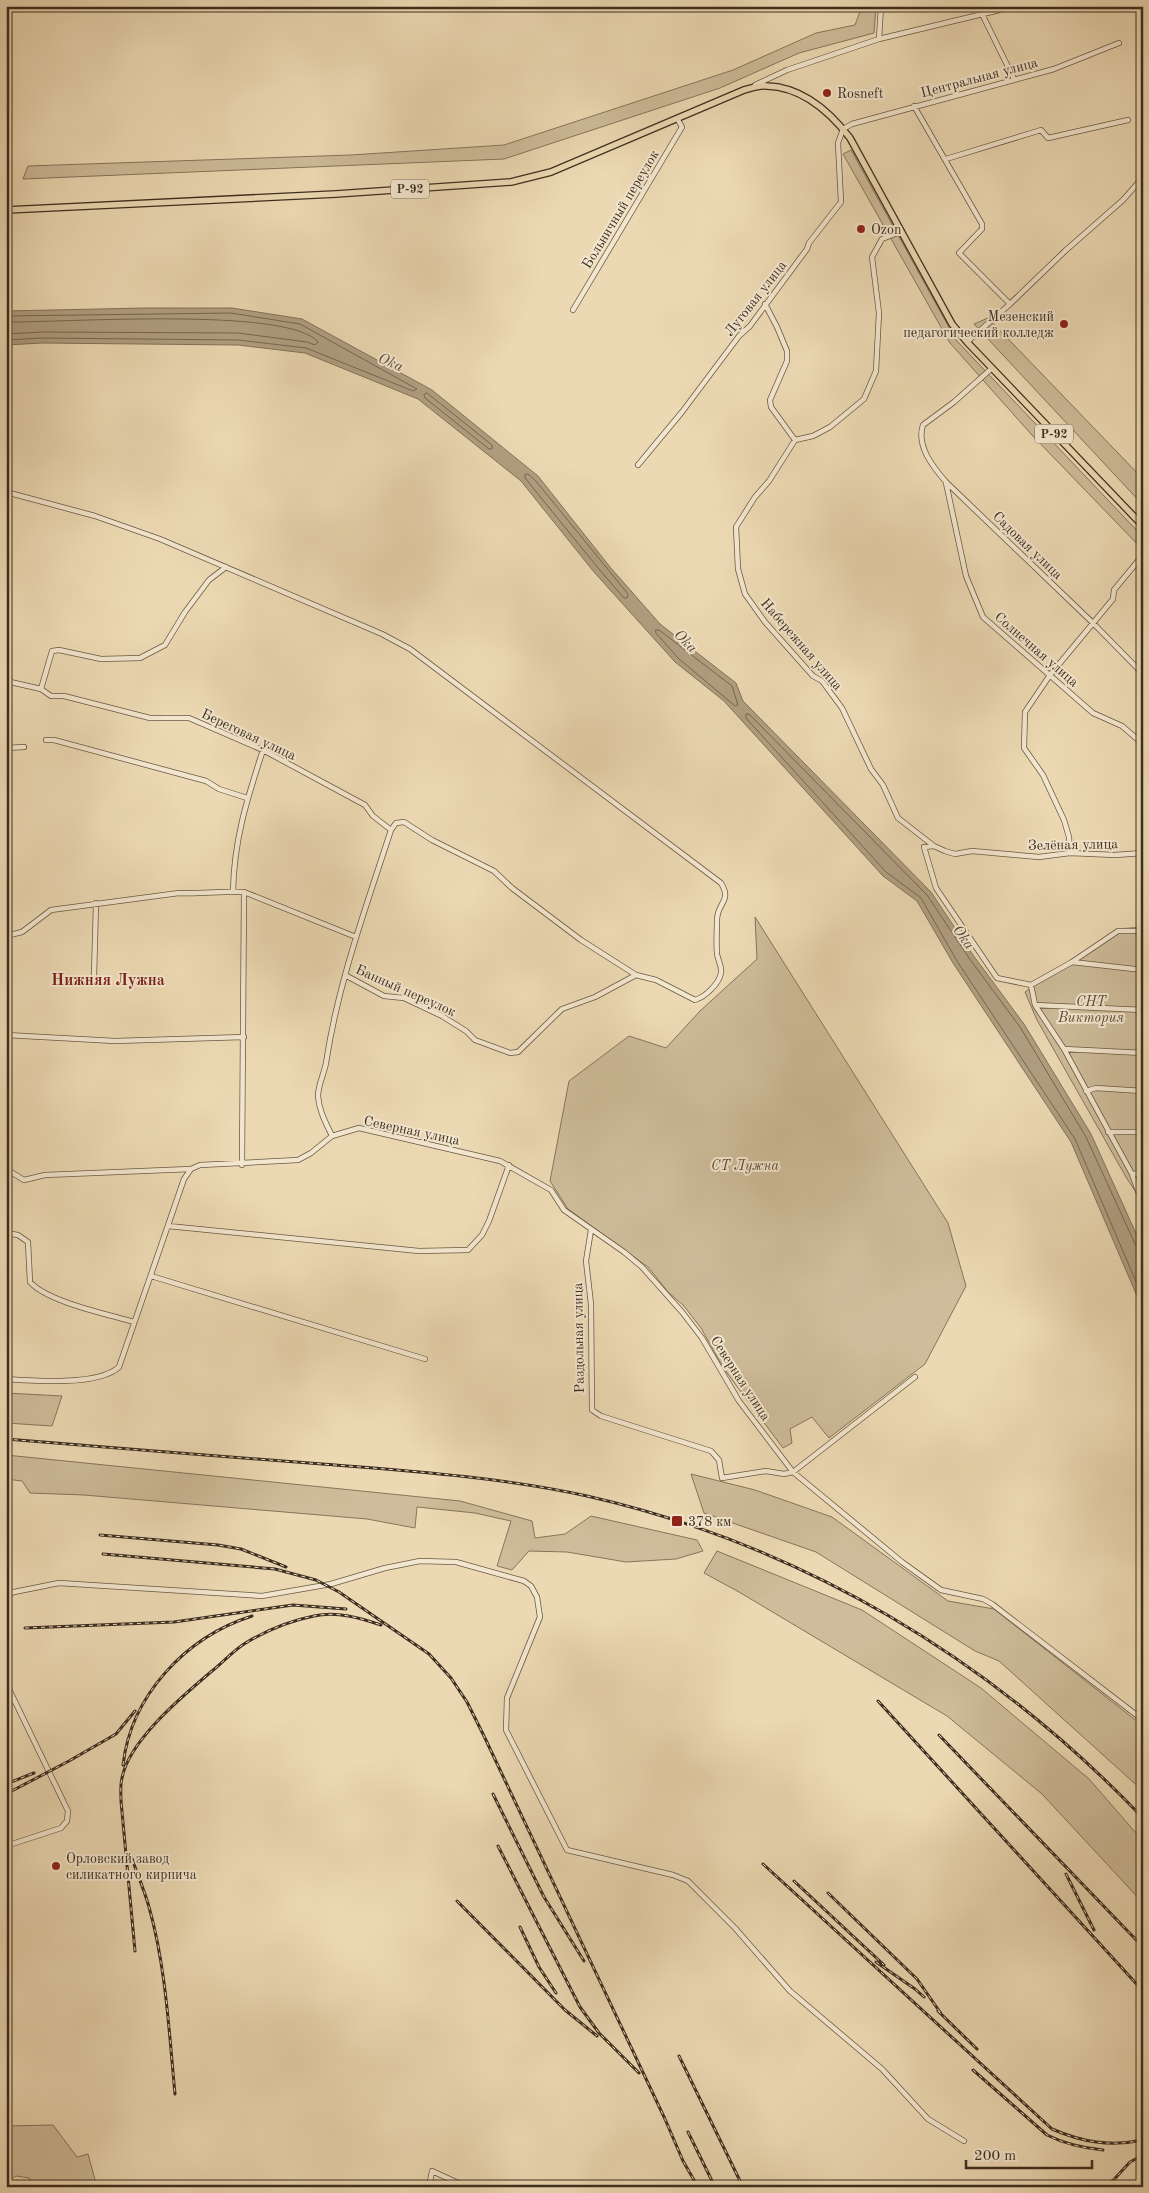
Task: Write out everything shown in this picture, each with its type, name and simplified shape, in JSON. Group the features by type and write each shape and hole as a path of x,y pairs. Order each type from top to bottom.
{"main road":[{"name":"Р-92","path":"6,210 336,194 511,182 552,172 678,120 744,90 768,86 794,92 820,107 831,116 850,138 952,324 991,369 1143,526"}],"street":[{"path":"879,39 881,6"},
{"path":"744,90 787,70 879,39 1016,6"},
{"path":"982,14 1014,79"},
{"name":"Центральная улица","path":"842,129 852,124 914,106 1054,69 1119,43"},
{"path":"914,106 982,224 982,229 959,253 1010,304"},
{"name":"Больничный переулок","path":"573,310 682,127 678,120"},
{"path":"946,159 1041,130 1048,138 1128,120"},
{"name":"Луговая улица","path":"638,465 682,412 739,336 750,326 808,249 809,243 841,202 838,143 842,129"},
{"path":"967,342 1010,304 1065,250 1123,200 1138,183"},
{"path":"765,304 787,351 788,361 770,400 771,407 795,440 813,436 830,427 864,399 876,371 879,313 872,257 882,239 900,232"},
{"name":"Садовая улица","path":"991,369 954,402 927,421 921,430 923,445 930,462 946,482 1093,623 1143,674"},
{"name":"Набережная улица","path":"795,440 769,481 754,497 736,527 738,569 744,594 765,622 813,676 822,681 842,708 871,769 884,786 898,818 934,846 945,852"},
{"name":"Солнечная улица","path":"946,482 966,576 983,617 1092,713 1122,726 1143,744"},
{"path":"6,492 95,516 160,540 382,634 410,649 721,883 726,897 719,910 718,918 717,955 721,972 717,982 703,996 695,1000 656,980 636,975 581,940 512,888 494,871 432,840 404,822 396,823 391,830 356,937 332,1023 324,1073 318,1096 320,1111 332,1136"},
{"path":"1070,853 1069,837 1064,820 1043,775 1023,744 1025,712 1050,675 1113,599 1114,590 1143,554"},
{"path":"6,681 40,689 52,652 59,650 100,659 140,658 149,651 165,644 185,612 209,580 226,567"},
{"name":"Береговая улица","path":"40,689 51,696 64,696 150,718 189,718 264,750 364,805 373,816 391,830"},
{"path":"46,740 54,740 206,781 219,789 247,798"},
{"path":"6,748 24,747"},
{"path":"233,892 234,860 247,798 264,750"},
{"path":"934,846 924,847 936,888 997,978 1031,985 1072,962 1118,931 1143,931"},
{"name":"Зелёная улица","path":"945,852 955,854 982,852 1039,858 1070,853 1143,853"},
{"path":"6,936 22,932 51,910 178,893 244,892 356,937"},
{"path":"242,1165 244,892"},
{"path":"94,976 96,903"},
{"path":"1072,962 1143,970"},
{"name":"Банный переулок","path":"345,975 384,996 404,998 434,1012 466,1031 475,1040 510,1053 518,1052 562,1009 595,997 636,975"},
{"path":"1031,985 1035,1005 1064,1049 1132,1174 1143,1205"},
{"path":"1035,1005 1143,1010"},
{"path":"6,1035 115,1041 244,1037"},
{"path":"1064,1049 1143,1053"},
{"path":"1086,1091 1096,1088 1143,1091"},
{"name":"Северная улица","path":"6,1169 24,1180 45,1175 191,1169 200,1165 242,1165 298,1160 311,1153 332,1136 359,1128 488,1158 509,1165 551,1190 564,1210 642,1267 682,1312 702,1338 739,1401 792,1472 902,1562 941,1590 992,1604 1143,1720"},
{"path":"1108,1132 1143,1132"},
{"path":"168,1226 419,1251 468,1250 482,1235 489,1221 509,1165"},
{"path":"6,1379 57,1382 108,1375 119,1367 184,1179 191,1169"},
{"path":"1132,1174 1143,1173"},
{"name":"Раздольная улица","path":"591,1230 586,1261 591,1304 592,1410 600,1416 711,1451 719,1460 722,1478 766,1470 784,1474 792,1472"},
{"path":"6,1233 18,1235 28,1242 30,1282 35,1288 60,1300 134,1322"},
{"path":"151,1276 425,1359"},
{"path":"792,1472 915,1378"},
{"path":"6,1596 44,1585 59,1583 262,1596 331,1584 385,1568 420,1561 456,1562 524,1581 531,1586 538,1597 540,1617 507,1698 506,1730 566,1850 673,1875 688,1881 735,1928 801,2002 882,2069 928,2119 964,2141"},
{"path":"6,1683 68,1811 67,1821 62,1828 6,1846"},
{"path":"429,2187 432,2171 467,2187"}],"green space":[{"path":"862,6 876,6 874,33 799,53 720,88 504,159 23,179 28,166 351,155 504,145 733,70 816,33 855,25"},
{"path":"851,150 956,340 1143,537 1143,550 1031,434 950,343 843,154"},
{"path":"988,318 1143,479 1143,505 974,324"},
{"name":"СТ Лужна","path":"755,917 948,1223 966,1286 925,1364 829,1438 812,1417 790,1429 792,1443 783,1448 724,1369 701,1328 683,1305 669,1293 648,1267 568,1209 550,1181 569,1081 629,1036 666,1048 700,1011 757,959"},
{"name":"СНТ Виктория","path":"1143,927 1143,1203 1126,1177 1037,1020 1025,992 1117,929"},
{"path":"6,1393 62,1396 52,1426 6,1423"},
{"path":"6,1455 460,1501 532,1521 535,1538 565,1534 591,1516 697,1540 703,1551 676,1559 626,1562 567,1552 529,1551 512,1570 497,1566 511,1521 475,1513 417,1507 415,1528 367,1519 84,1495 30,1493 22,1481 6,1479"},
{"path":"691,1474 755,1490 832,1517 948,1601 994,1609 1143,1726 1143,1791 999,1661 975,1651 816,1552 704,1513"},
{"path":"717,1551 862,1610 981,1688 1089,1779 1143,1841 1143,1903 1042,1794 947,1716 704,1573"},
{"path":"53,2125 77,2157 88,2154 97,2187 32,2187 29,2178 16,2176 6,2182 6,2126"}],"water":[{"path":"232,308 302,319 432,390 538,476 610,567 660,624 736,683 743,701 931,892 973,955 1024,1024 1091,1134 1143,1249 1143,1310 1071,1142 953,963 917,901 883,876 724,701 675,662 594,572 521,481 418,399 305,353 238,345 42,343 6,345 6,311"}],"railway":[{"path":"6,1439 455,1475 554,1489 666,1517 743,1545 817,1577 889,1616 957,1659 1022,1708 1084,1761 1143,1818"},
{"path":"100,1535 218,1545 241,1549 286,1567"},
{"path":"103,1554 275,1569 316,1580 339,1592 429,1654 451,1678 467,1702 665,2119 683,2161 698,2187"},
{"path":"25,1628 174,1622 293,1605 346,1609"},
{"path":"135,1951 121,1786 127,1763 146,1734 173,1705 235,1650 269,1631 295,1621 331,1614 348,1616 381,1625"},
{"path":"123,1765 128,1739 137,1715 150,1693 166,1672 184,1654 205,1638 252,1616"},
{"path":"878,1701 1143,1991"},
{"path":"6,1794 116,1734 135,1711"},
{"path":"939,1735 1143,1947"},
{"path":"6,1784 34,1773"},
{"path":"493,1794 544,1897 584,1961"},
{"path":"498,1846 580,2007 599,2033 639,2073"},
{"path":"130,1853 145,1894 155,1930 166,2000 175,2094"},
{"path":"763,1864 1052,2129 1096,2142 1119,2143 1143,2140"},
{"path":"1066,1874 1094,1930"},
{"path":"794,1881 884,1965"},
{"path":"828,1893 917,1979 942,2015"},
{"path":"457,1901 565,2010 597,2036"},
{"path":"520,1927 539,1967 556,1993"},
{"path":"876,1962 924,1997"},
{"path":"938,2011 977,2049"},
{"path":"679,2056 743,2187"},
{"path":"973,2070 1047,2135 1074,2145 1103,2150"},
{"path":"688,2132 715,2187"},
{"path":"1107,2187 1130,2162 1143,2155"}],"place":[{"name":"Rosneft","path":"827,93"},
{"name":"Ozon","path":"861,229"},
{"name":"Мезенский педагогический колледж","path":"1064,324"},
{"name":"378 км","path":"677,1521"},
{"name":"Орловский завод силикатного кирпича","path":"56,1866"}],"district":[{"name":"Нижняя Лужна","path":"108,979"}],"water label":[{"name":"Oka","path":"391,362"},
{"name":"Oka","path":"686,641"},
{"name":"Oka","path":"964,937"}]}
